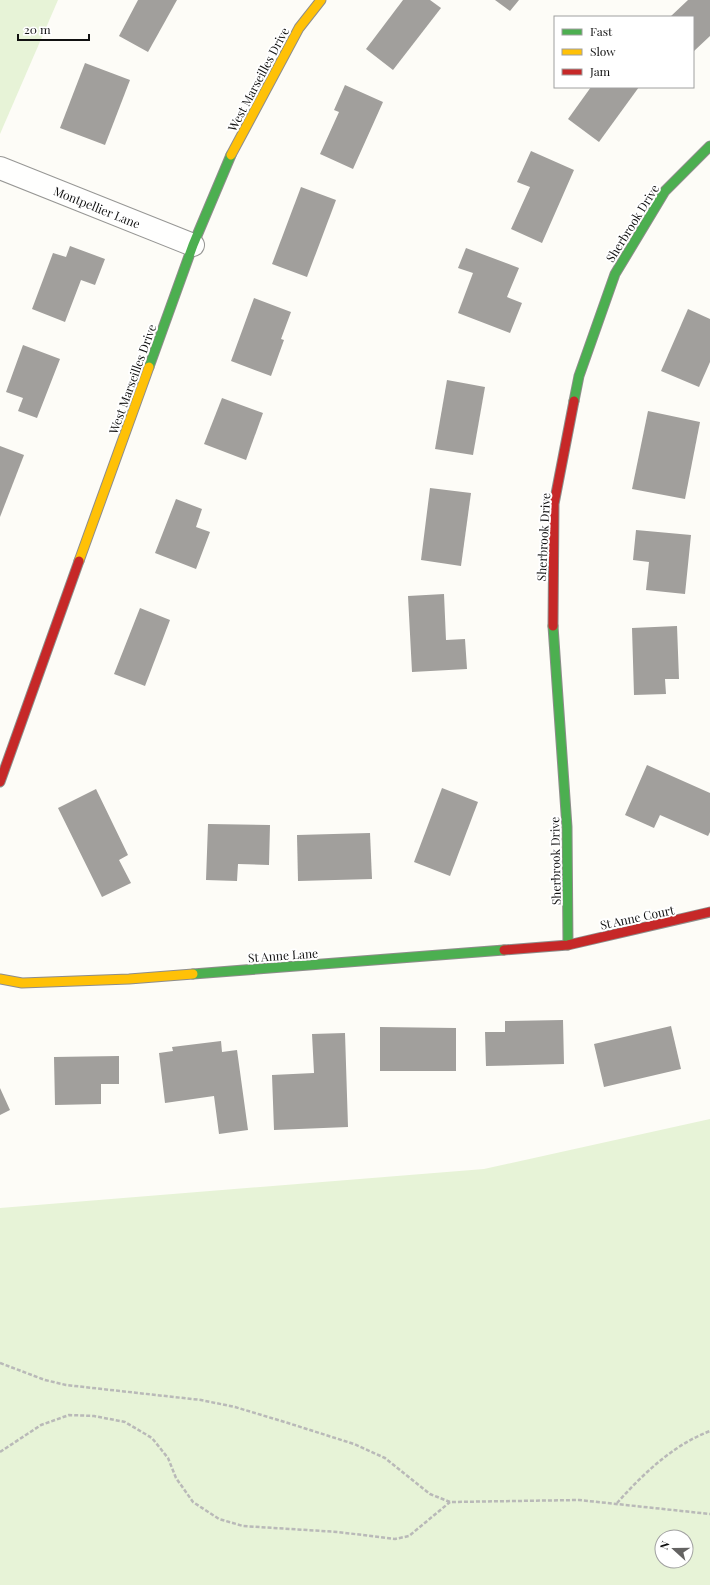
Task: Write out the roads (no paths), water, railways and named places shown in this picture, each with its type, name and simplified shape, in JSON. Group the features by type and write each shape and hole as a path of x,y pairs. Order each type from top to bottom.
{"street":[{"name":"West Marseilles Drive","path":"0,782 193,245 232,153 299,28 321,0"},
{"name":"Sherbrook Drive","path":"568,944 567,827 552,612 554,504 579,376 614,274 665,191 710,146"},
{"name":"Montpellier Lane","path":"0,168 193,245"},
{"name":"St Anne Court","path":"568,944 710,912"},
{"name":"St Anne Lane","path":"0,979 22,983 129,979 568,944"}]}
